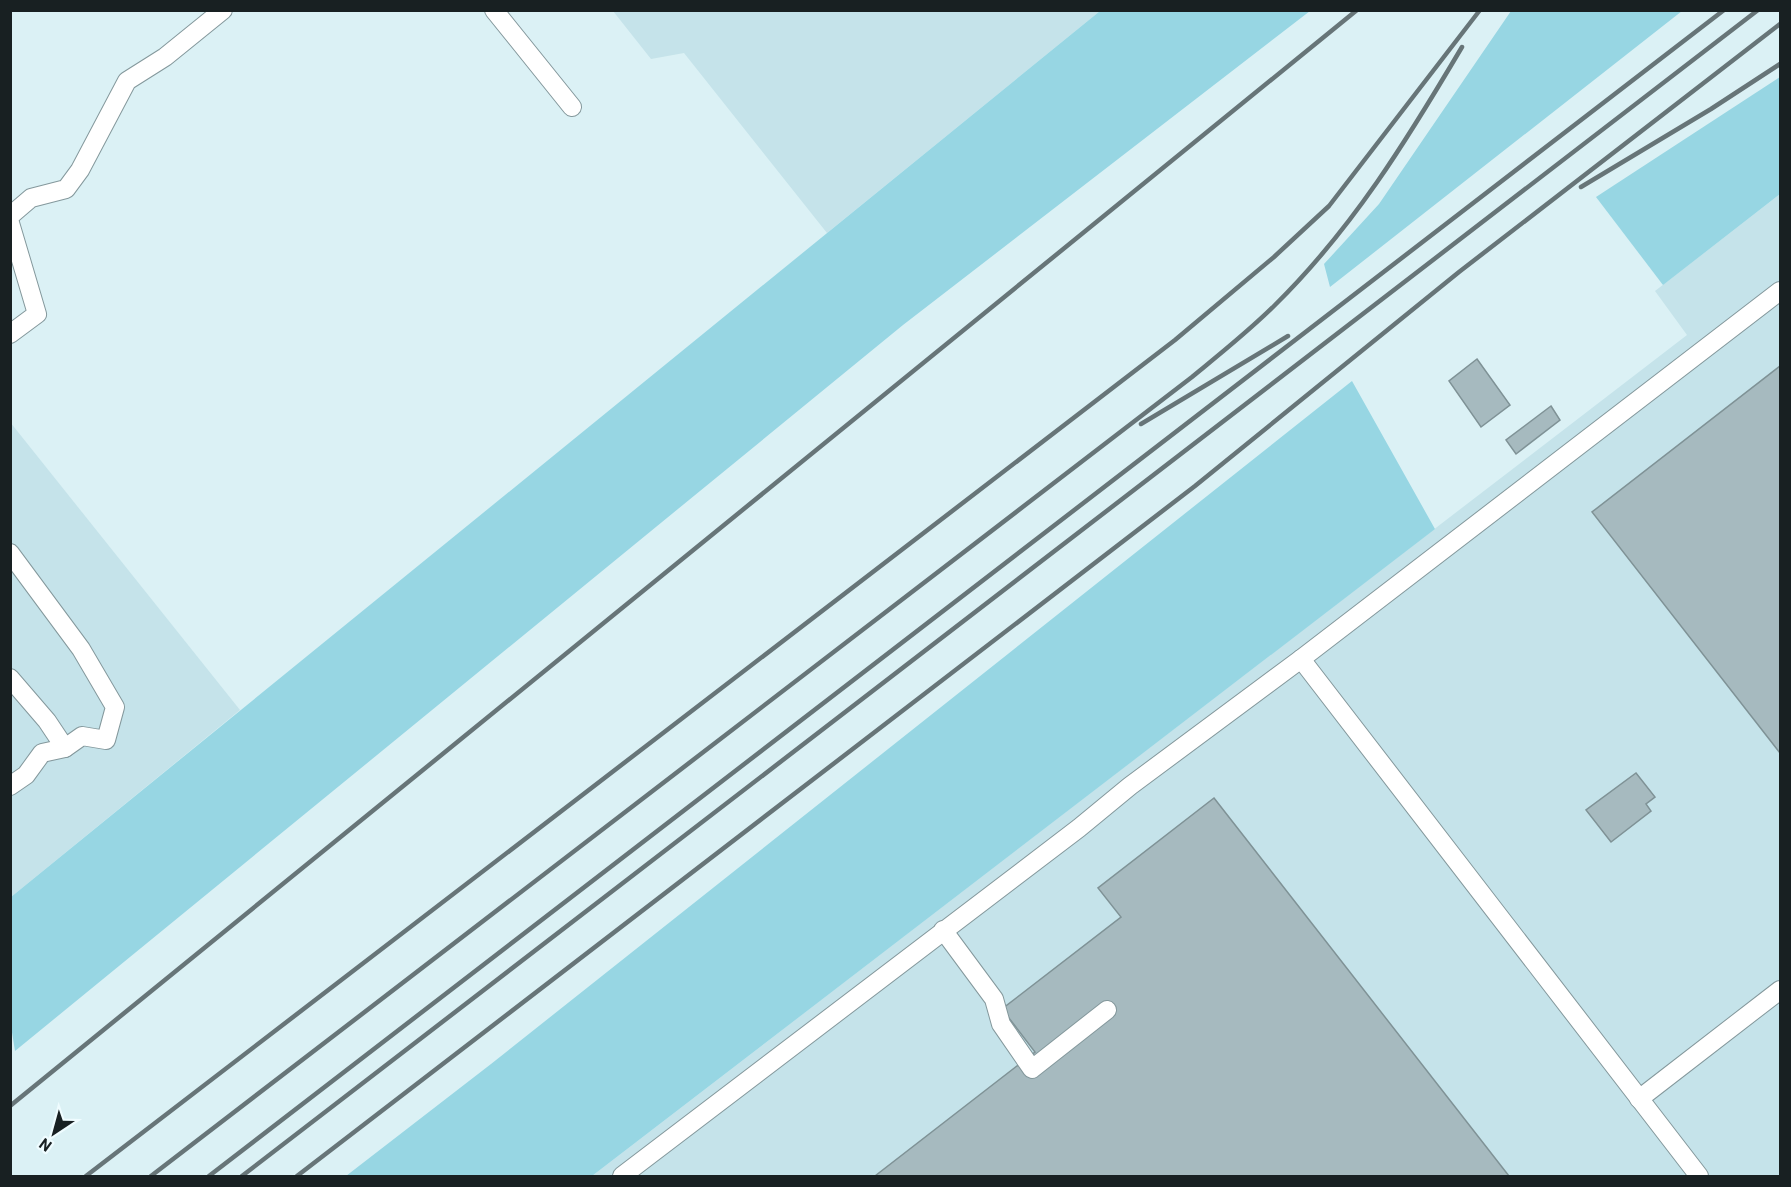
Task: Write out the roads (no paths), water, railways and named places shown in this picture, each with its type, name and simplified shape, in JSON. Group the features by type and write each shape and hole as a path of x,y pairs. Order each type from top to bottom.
{"lane":[{"path":"10,216 31,198 66,189 80,170 127,81 165,57 223,10"},
{"path":"495,10 572,107"},
{"path":"10,223 37,314 10,334"},
{"path":"622,1176 1780,291"},
{"path":"10,553 81,649 115,707 106,740 82,736 65,747 42,753 26,775 10,786"},
{"path":"1301,659 1699,1176"},
{"path":"10,678 47,721 65,747"},
{"path":"944,930 994,999 1001,1024 1032,1069 1107,1010"},
{"path":"1639,1099 1780,990"}],"railway":[{"path":"10,1106 1357,10"},
{"path":"86,1176 1175,340 1274,257 1329,206 1480,10"},
{"path":"209,1176 1724,10"},
{"path":"242,1176 1758,10"},
{"path":"297,1176 1195,486 1459,272 1780,24"},
{"path":"151,1176 1192,377 1245,333 1303,276 1354,214 1421,116 1462,47"},
{"path":"1581,187 1711,109 1780,64"},
{"path":"1141,424 1288,336"}]}
